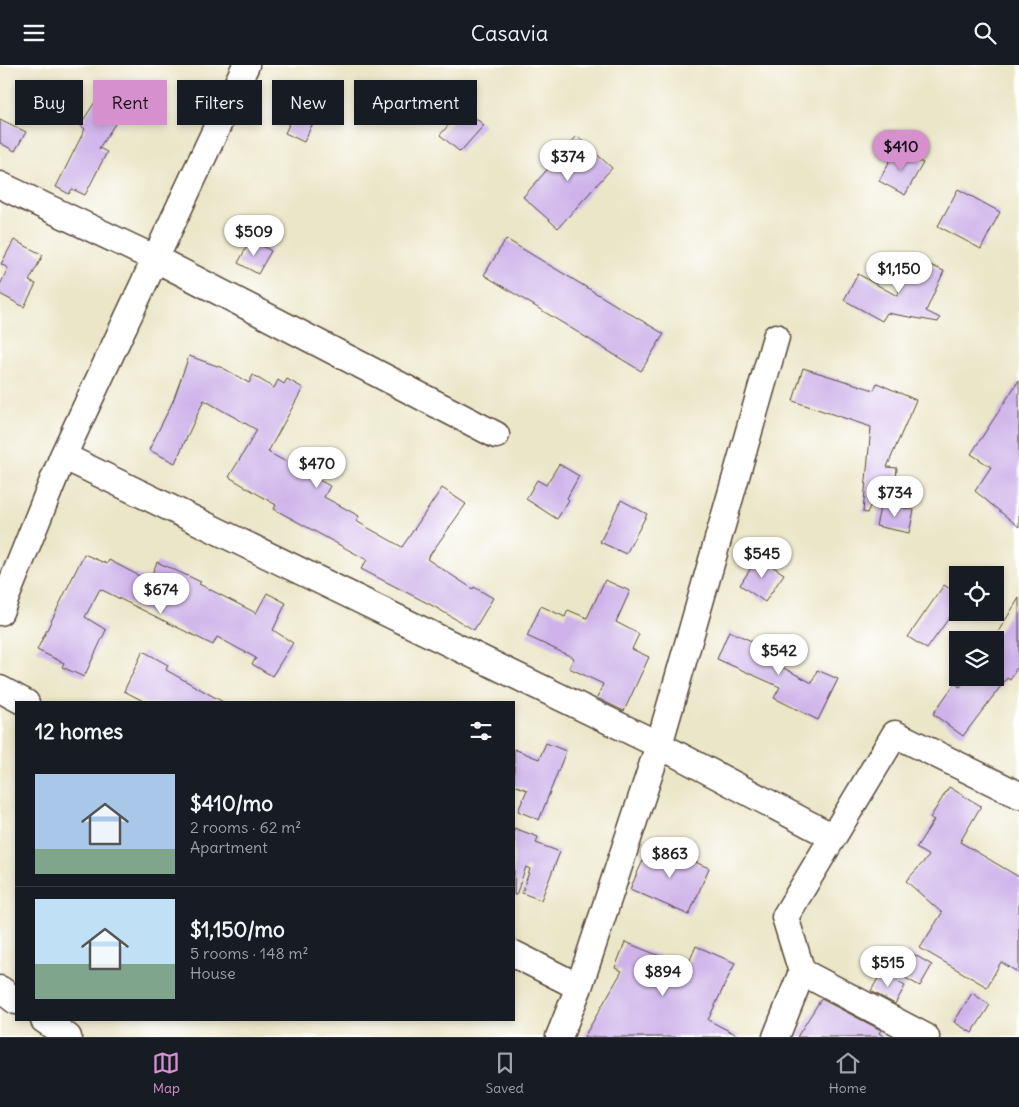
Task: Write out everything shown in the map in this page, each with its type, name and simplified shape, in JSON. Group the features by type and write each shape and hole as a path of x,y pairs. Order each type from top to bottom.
{"street":[{"path":"0,612 63,456 246,65"},
{"path":"0,185 156,259 496,435"},
{"path":"559,1037 578,987 659,745 776,337"},
{"path":"63,456 659,745 833,837"},
{"path":"0,689 22,701"},
{"path":"776,1037 802,972 785,917 895,734 1019,795"},
{"path":"515,955 578,987"},
{"path":"802,972 926,1037"},
{"path":"0,989 15,1000"},
{"path":"45,1021 68,1037"}],"building":[{"path":"93,105 93,125 114,125 99,148 107,152 85,195 72,189 69,194 56,187 85,129 80,125 83,125 83,120"},
{"path":"0,119 26,132 15,151 0,143"},
{"path":"477,119 484,125 460,152 440,135 449,125 477,125"},
{"path":"289,125 312,125 304,142 285,133"},
{"path":"577,136 612,168 558,228 523,197"},
{"path":"896,149 923,163 905,195 879,181"},
{"path":"958,189 1000,212 981,249 938,226"},
{"path":"251,239 271,251 258,274 238,263"},
{"path":"506,239 664,334 641,371 484,275"},
{"path":"14,240 43,255 29,281 36,284 24,307 0,294 0,285 8,268 1,264"},
{"path":"914,258 944,271 926,311 940,318 938,322 887,313 882,321 844,300 858,274 897,296"},
{"path":"189,356 223,368 249,383 253,375 274,388 278,380 284,384 287,379 303,388 268,452 330,486 324,497 359,516 356,521 402,547 442,488 466,504 427,559 473,589 474,587 493,598 474,630 435,607 361,569 367,560 274,509 276,505 229,477 257,430 204,400 175,463 149,450 173,401"},
{"path":"803,368 874,390 877,383 916,400 887,467 897,468 895,490 878,488 867,513 863,512 871,427 793,401"},
{"path":"1019,380 1019,527 975,491 991,467 971,454"},
{"path":"559,464 579,476 567,498 569,500 557,519 526,499 537,480 546,485"},
{"path":"621,500 647,514 626,554 600,542"},
{"path":"881,503 914,510 909,533 876,526"},
{"path":"84,554 107,564 109,560 149,581 157,562 201,582 199,584 256,613 267,593 286,603 273,630 293,643 272,676 252,664 256,658 217,637 213,645 100,589 85,617 106,630 84,677 62,667 64,663 37,650"},
{"path":"758,557 784,574 765,602 740,585"},
{"path":"605,580 630,591 616,622 639,634 632,649 649,657 624,711 597,698 603,684 569,668 574,658 527,636 541,606 565,617 568,610 587,618"},
{"path":"944,585 949,588 949,618 927,649 908,637"},
{"path":"1019,598 1019,664 1010,680 1007,678 1004,682 1004,631 999,631"},
{"path":"729,631 763,646 759,655 812,683 817,670 838,679 818,720 774,698 780,687 717,659"},
{"path":"143,651 168,665 166,670 221,701 143,701 124,691"},
{"path":"953,686 1001,686 963,736 933,714"},
{"path":"546,743 566,751 539,820 518,811 527,790 515,785 515,749 539,759"},
{"path":"949,787 981,806 960,842 1019,877 1019,973 1001,962 987,987 920,948 942,913 906,881 929,856 916,848 934,820 930,818"},
{"path":"515,828 538,837 536,843 560,852 541,900 522,893 530,869 526,867 516,895"},
{"path":"651,843 709,868 689,915 630,889"},
{"path":"625,942 687,967 696,946 735,963 708,1020 741,1037 584,1037 622,971 615,968"},
{"path":"908,951 932,965 920,986 896,973"},
{"path":"881,973 905,986 895,1004 871,991"},
{"path":"972,993 990,1005 972,1033 954,1022"},
{"path":"821,999 881,1030 879,1033 885,1037 797,1037"}]}
